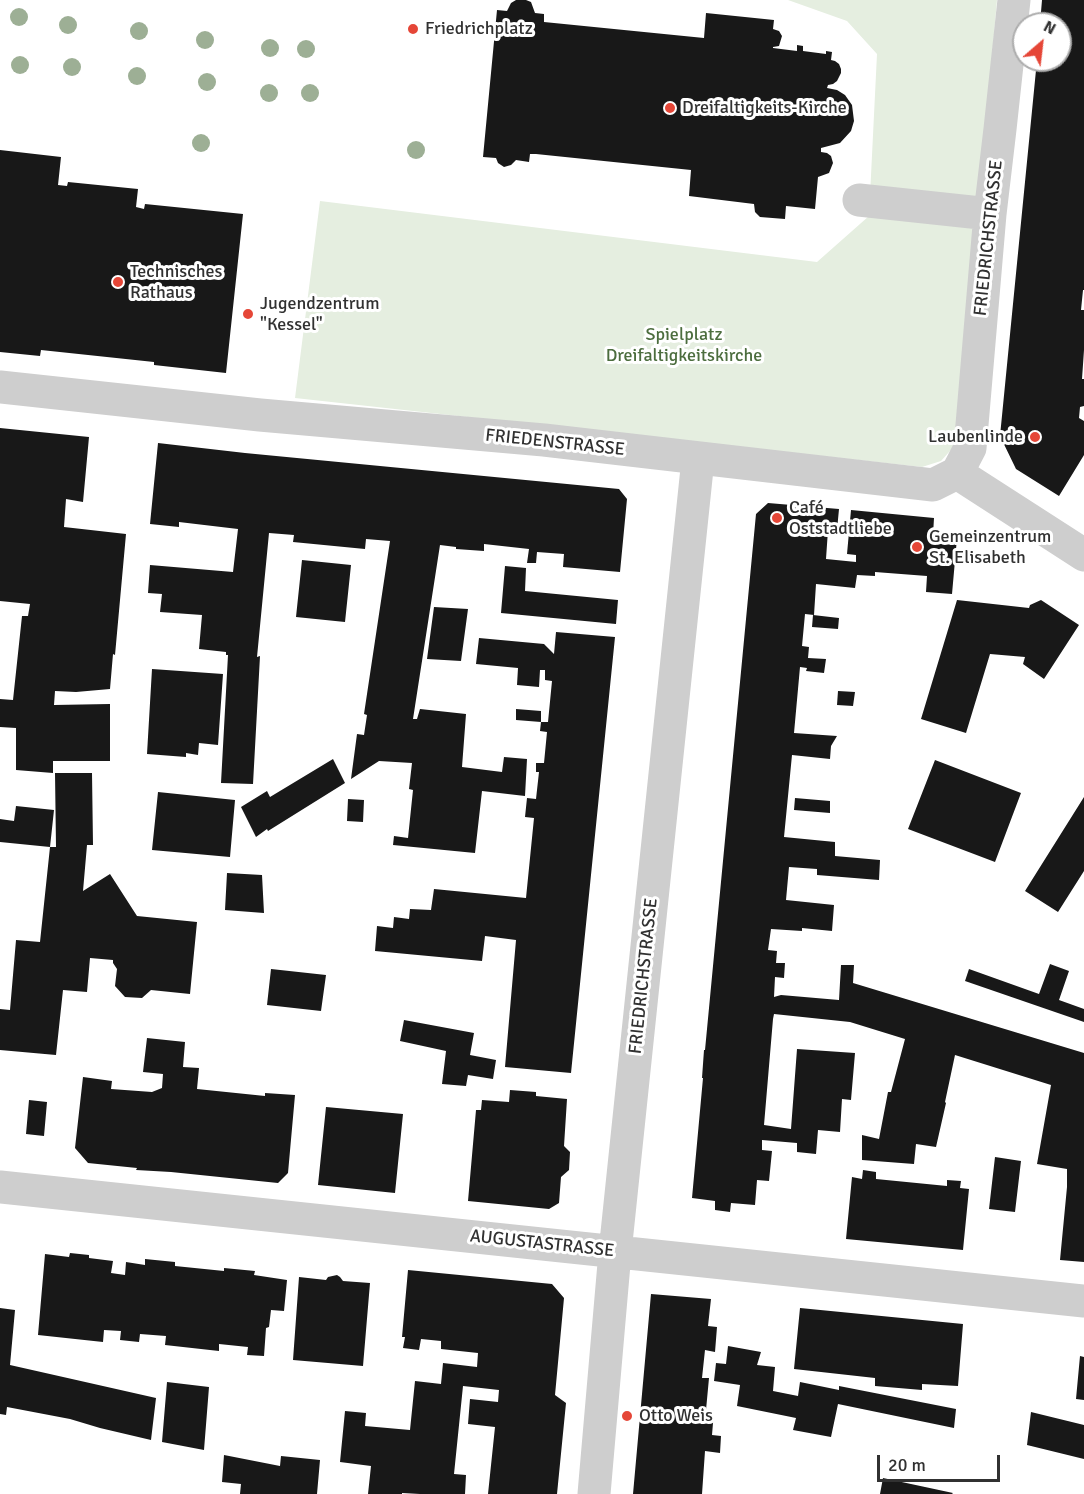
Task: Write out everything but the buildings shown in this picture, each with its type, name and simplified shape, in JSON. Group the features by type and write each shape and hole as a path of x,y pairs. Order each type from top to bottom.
{"street":[{"name":"FRIEDRICHSTRASSE","path":"957,473 970,448 990,214 1014,0"},
{"path":"860,201 990,214"},
{"name":"FRIEDENSTRASSE","path":"0,387 260,415 543,440 933,484 957,473"},
{"name":"FRIEDRICHSTRASSE","path":"594,1494 615,1252 698,459"},
{"path":"957,473 1084,555"},
{"name":"AUGUSTASTRASSE","path":"0,1187 1084,1301"}],"green space":[{"name":"Spielplatz Dreifaltigkeitskirche","path":"788,0 997,0 958,442 941,461 922,467 295,398 320,201 817,262 869,216 877,54 847,21"}],"place":[{"name":"Friedrichplatz","path":"413,29"},
{"name":"Dreifaltigkeits-Kirche","path":"670,108"},
{"name":"Technisches Rathaus","path":"118,282"},
{"name":"Jugendzentrum \"Kessel\"","path":"248,314"},
{"name":"Laubenlinde","path":"1035,437"},
{"name":"Café Oststadtliebe","path":"777,518"},
{"name":"Gemeinzentrum St. Elisabeth","path":"917,547"},
{"name":"Otto Weis","path":"627,1416"}]}
